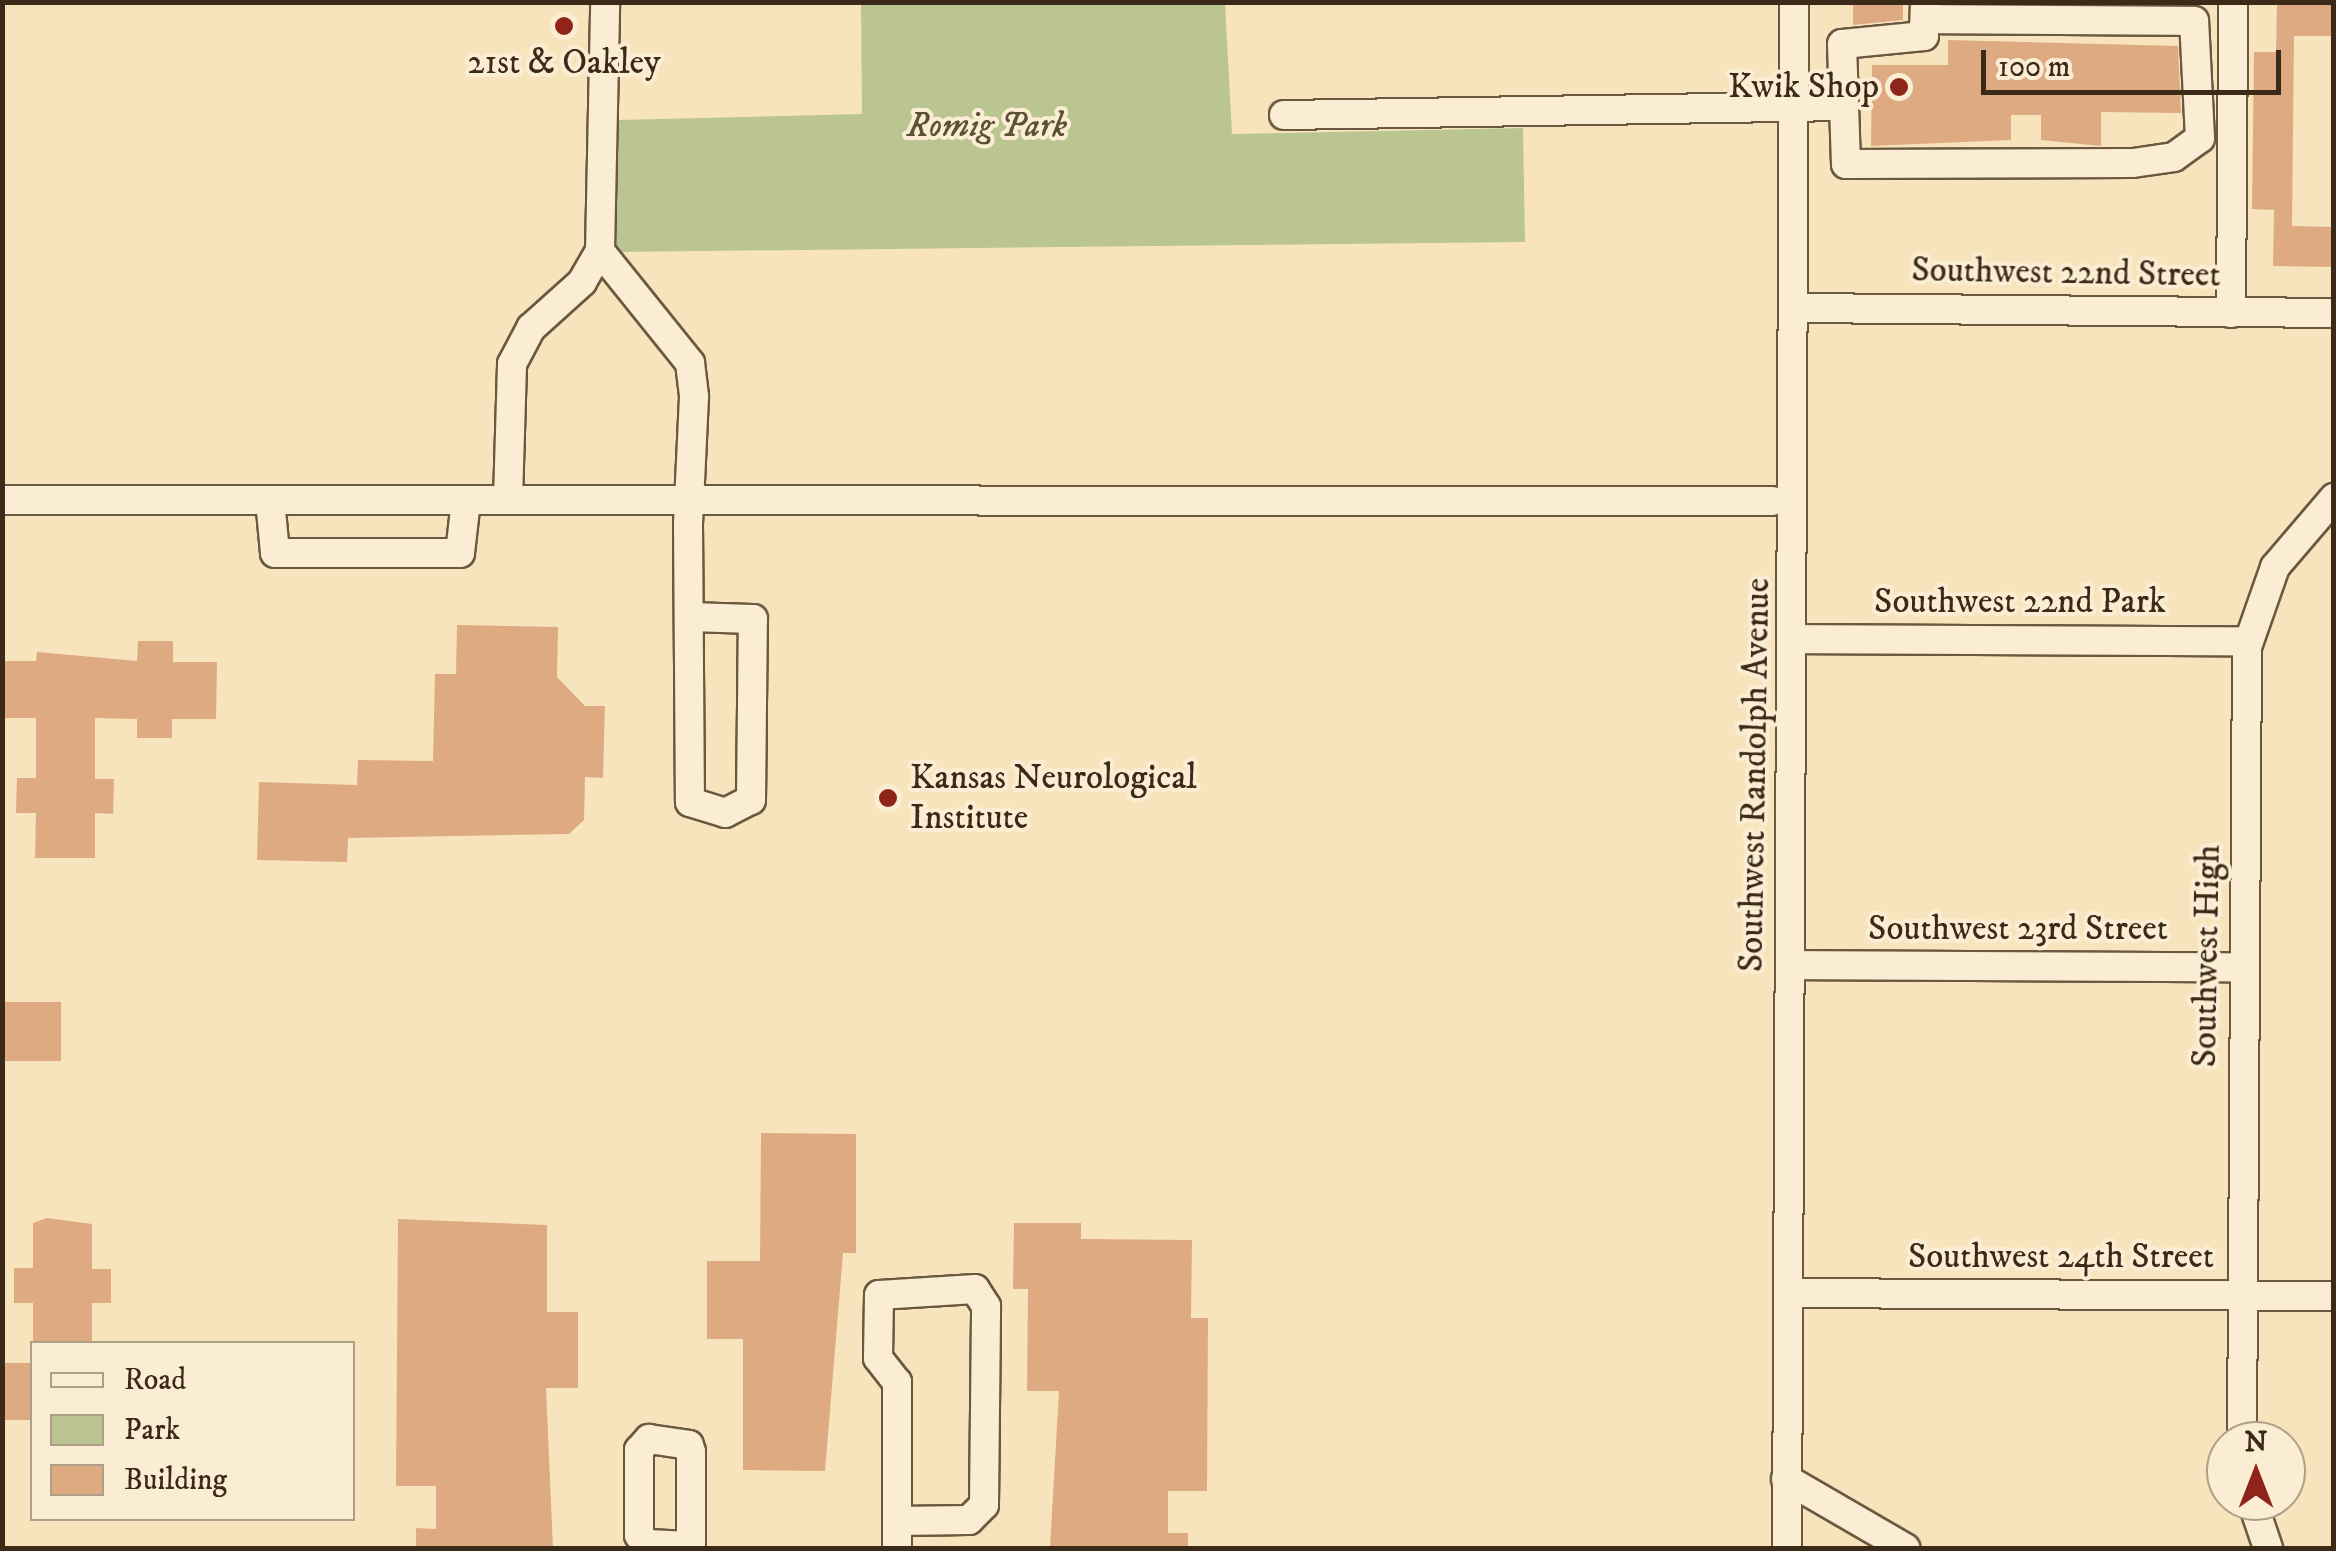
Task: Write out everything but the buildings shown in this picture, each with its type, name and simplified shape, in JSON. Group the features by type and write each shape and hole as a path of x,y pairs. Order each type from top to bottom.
{"street":[{"path":"508,500 512,364 530,328 582,282 600,251 605,2"},
{"name":"Southwest Randolph Avenue","path":"1786,1548 1798,308 1794,2"},
{"path":"2231,312 2233,2"},
{"path":"1924,11 2118,11 2199,27 2200,138 2191,149 2132,164 1863,168 1846,164 1842,106 1846,37 1924,36 1924,11"},
{"path":"1284,115 1842,106"},
{"path":"600,251 690,363 694,500 689,617 690,802 724,813 752,800 753,619 689,617"},
{"name":"Southwest 22nd Street","path":"1798,308 2334,313"},
{"name":"Southwest High","path":"2242,1421 2248,641 2275,567 2334,498"},
{"path":"2,500 1772,501"},
{"path":"270,500 275,553 460,553 466,500"},
{"name":"Southwest 22nd Park","path":"1793,639 2248,641"},
{"name":"Southwest 23rd Street","path":"1790,965 2245,967"},
{"path":"975,1289 986,1306 984,1505 969,1520 897,1535 897,1382 878,1358 879,1295 975,1289"},
{"name":"Southwest 24th Street","path":"1788,1293 2334,1296"},
{"path":"1786,1479 1906,1548"},
{"path":"2259,1521 2268,1548"}],"green space":[{"name":"Romig Park","path":"861,3 1225,3 1232,134 1523,128 1525,242 616,252 618,120 862,114"}],"place":[{"name":"21st & Oakley","path":"564,26"},
{"name":"Kwik Shop","path":"1899,87"},
{"name":"Kansas Neurological Institute","path":"888,798"}]}
